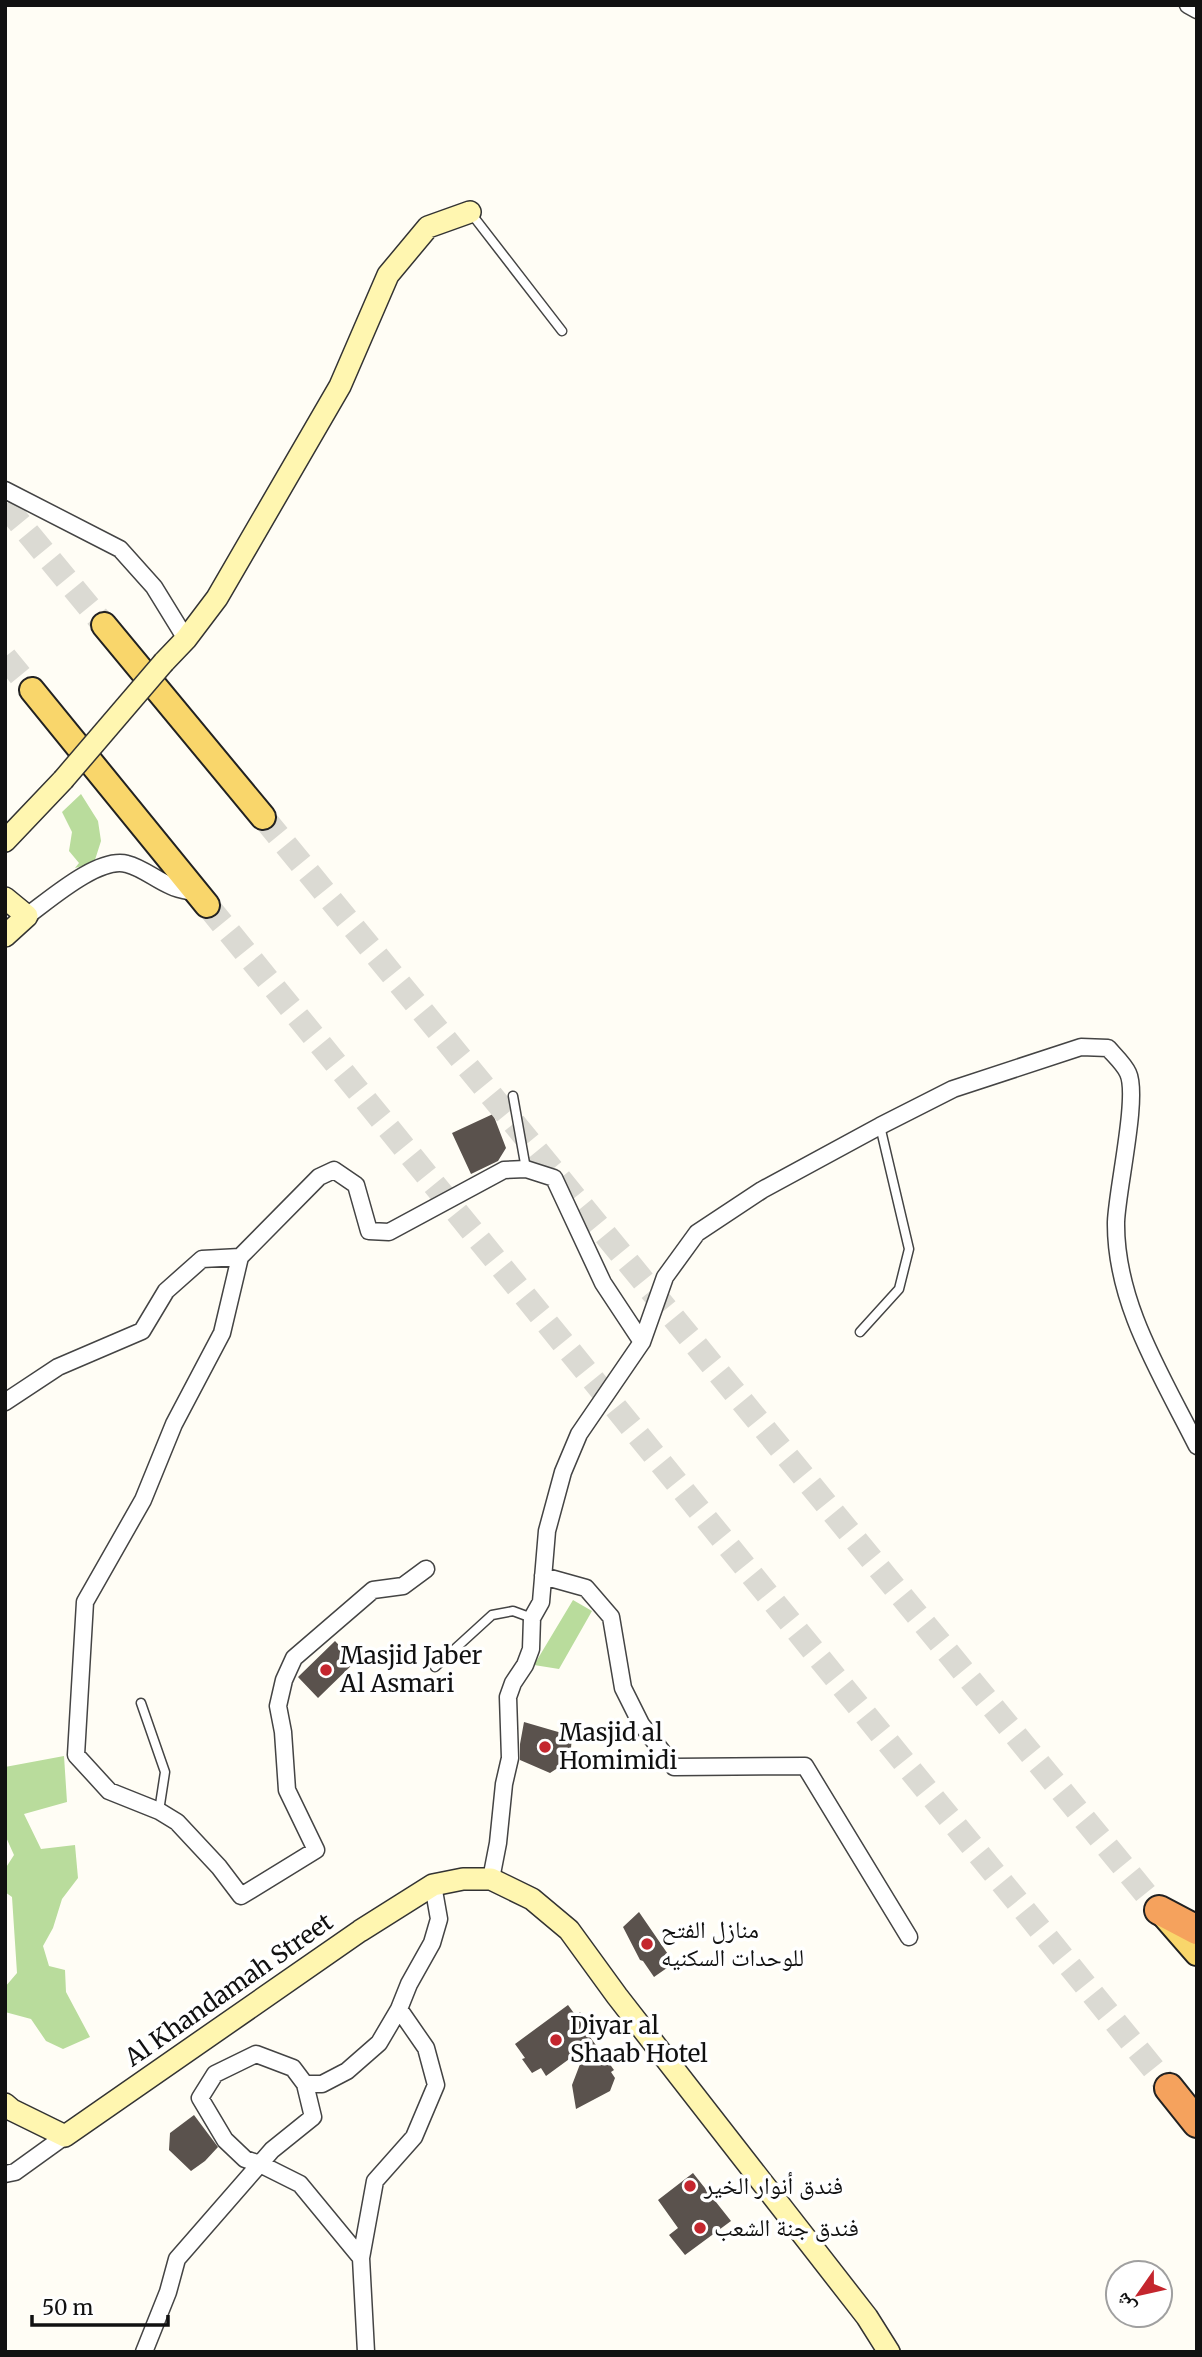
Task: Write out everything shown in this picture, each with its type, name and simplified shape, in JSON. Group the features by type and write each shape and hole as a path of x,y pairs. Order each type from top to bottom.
{"highway":[{"path":"1159,1910 1197,1930"},
{"path":"1169,2088 1197,2123"}],"main road":[{"path":"104,625 263,817"},
{"path":"32,690 203,899"},
{"path":"1159,1910 1197,1953"},
{"path":"1169,2088 1197,2116"}],"street":[{"path":"1188,5 1197,10"},
{"path":"5,841 63,780 186,639 217,598 340,386 388,275 428,227 470,212"},
{"path":"5,490 120,549 154,587 186,639"},
{"path":"5,936 72,882 96,869 124,863 203,899"},
{"path":"5,898 27,916"},
{"path":"889,2352 867,2317 617,1996 569,1930 533,1899 491,1879 498,1843 503,1784 510,1758 508,1697 531,1650 532,1618 541,1602 547,1531 563,1472 579,1434 642,1342 665,1277 698,1233 762,1190 953,1089 1081,1047 1108,1048 1129,1074 1131,1097 1116,1221 1120,1271 1138,1326 1197,1446"},
{"path":"426,1569 403,1586 373,1590 294,1658 284,1680 278,1706 283,1732 287,1790 316,1850 242,1896 177,1822 159,1811 109,1791 76,1755 85,1602 143,1500 174,1424 222,1333 240,1257 319,1177 334,1170 356,1185 369,1231 389,1233 504,1170 526,1169 554,1178 603,1283 642,1342"},
{"path":"5,1402 58,1367 142,1332 166,1291 202,1259 240,1257"},
{"path":"543,1576 586,1588 611,1617 623,1688 641,1724 674,1767 805,1766 909,1937"},
{"name":"Al Khandamah Street","path":"65,2136 360,1931 433,1885 463,1879 491,1879"},
{"path":"305,2084 322,2084 348,2071 379,2043 400,2009 409,1984 432,1944 439,1919 433,1885"},
{"path":"366,2352 361,2258 375,2181 414,2137 436,2085 426,2048 400,2009"},
{"path":"144,2352 168,2292 177,2259 260,2164 272,2150 313,2117 305,2084 293,2068 256,2054 215,2074 200,2098 225,2140 245,2159 260,2164 300,2184 361,2258"},
{"path":"5,2104 65,2136 15,2172 5,2174"}],"lane":[{"path":"470,212 562,331"},
{"path":"513,1096 526,1169"},
{"path":"860,1332 899,1289 909,1249 880,1126"},
{"path":"435,1667 492,1615 513,1611 532,1618"},
{"path":"141,1703 165,1772 159,1811"}],"green space":[{"path":"81,794 98,821 101,841 94,863 75,868 79,863 69,851 72,832 62,812"},
{"path":"573,1600 592,1611 559,1669 534,1665"},
{"path":"64,1756 67,1802 24,1814 41,1849 75,1845 78,1878 62,1899 53,1928 43,1946 49,1966 65,1970 66,1992 90,2037 63,2049 46,2041 31,2019 5,2012 5,1987 17,1973 12,1897 5,1892 5,1869 14,1855 5,1835 5,1767"}],"building":[{"path":"493,1114 506,1148 498,1161 471,1174 452,1133"},
{"name":"Masjid Jaber Al Asmari","path":"335,1641 355,1662 318,1698 298,1677"},
{"name":"Masjid al Homimidi","path":"524,1722 572,1736 570,1760 550,1773 520,1760"},
{"name":"منازل الفتح للوحدات السكنيه","path":"639,1912 674,1963 654,1977 640,1960 623,1927"},
{"name":"Diyar al Shaab Hotel","path":"568,2005 576,2016 580,2012 595,2033 590,2037 614,2070 611,2072 615,2078 610,2091 576,2109 572,2085 587,2046 546,2076 541,2068 532,2073 515,2044"},
{"path":"194,2115 218,2147 191,2171 169,2150 170,2133"},
{"path":"693,2173 731,2221 685,2255 669,2235 678,2228 658,2200"}],"tunnel":[{"path":"5,505 104,625"},
{"path":"5,657 32,690"},
{"path":"263,817 1159,1910"},
{"path":"207,905 1169,2088"}],"place":[{"name":"Masjid Jaber Al Asmari","path":"326,1670"},
{"name":"Masjid al Homimidi","path":"545,1747"},
{"name":"منازل الفتح للوحدات السكنيه","path":"647,1944"},
{"name":"Diyar al Shaab Hotel","path":"556,2040"},
{"name":"فندق أنوار الخير","path":"690,2186"},
{"name":"فندق جنة الشعب","path":"700,2228"}]}
